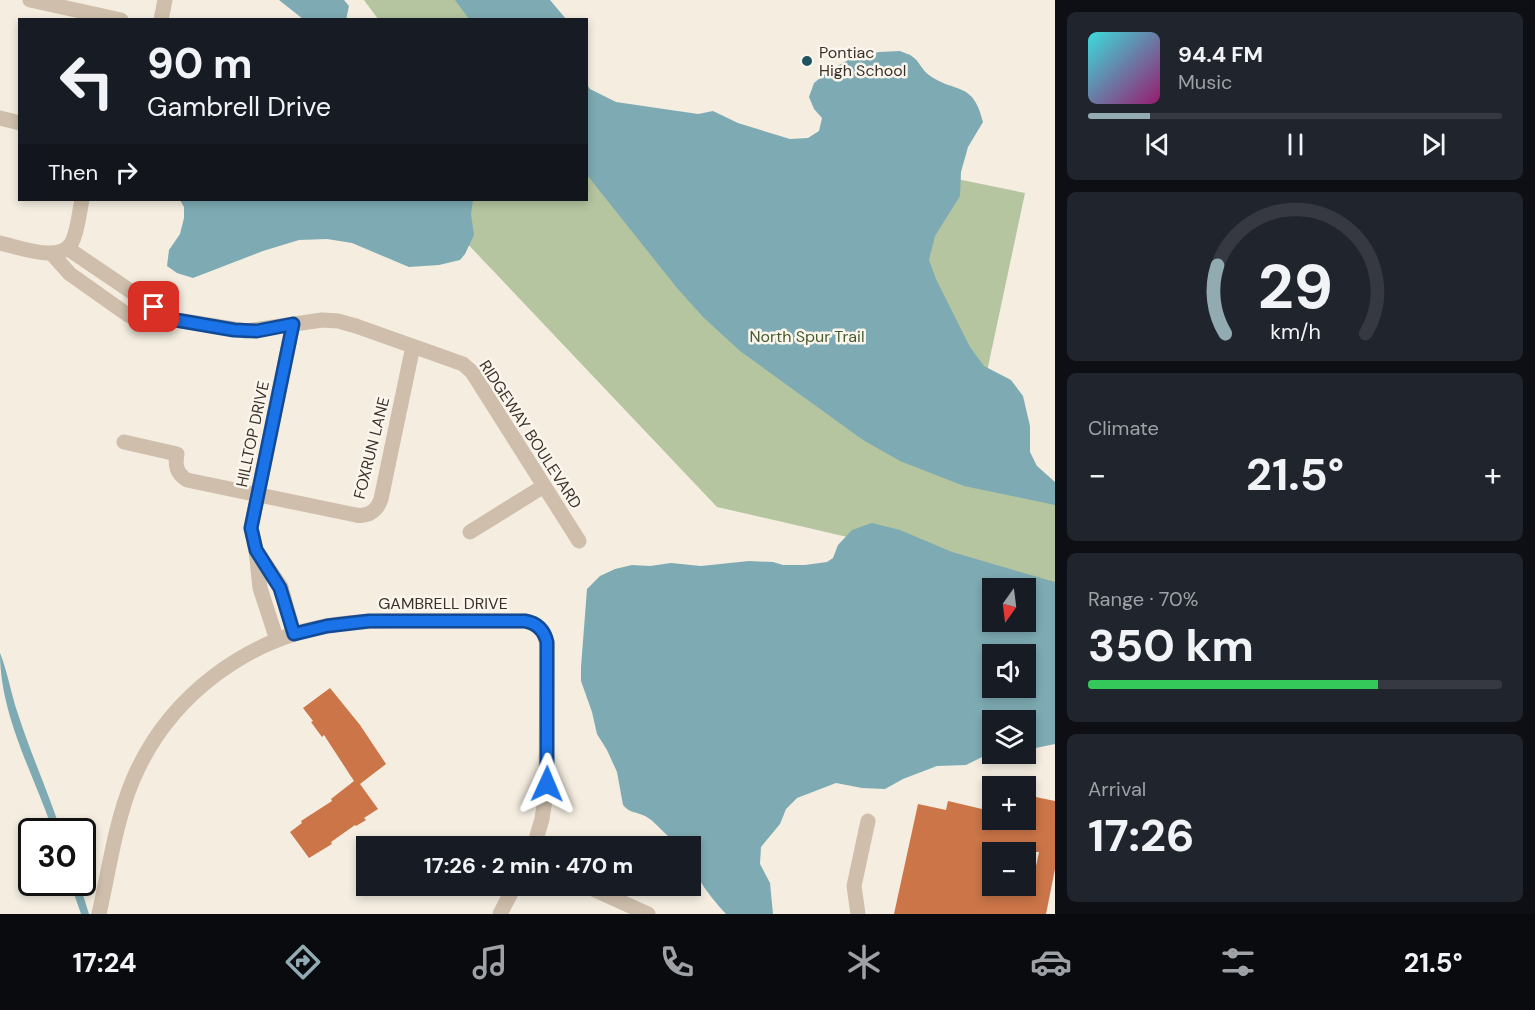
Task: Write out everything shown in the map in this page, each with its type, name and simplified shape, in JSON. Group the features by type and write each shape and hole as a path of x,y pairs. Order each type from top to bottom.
{"street":[{"path":"30,0 112,18"},
{"path":"161,18 165,0"},
{"path":"0,118 18,122"},
{"path":"0,243 52,254 60,253 72,241 82,201"},
{"path":"67,248 154,307 164,318"},
{"name":"RIDGEWAY BOULEVARD","path":"52,254 70,274 133,318 149,322 164,318 246,331 322,320 343,322 460,362 469,369 579,541"},
{"name":"HILLTOP DRIVE","path":"277,640 261,594 251,528 293,324"},
{"name":"FOXRUN LANE","path":"257,495 360,516 375,510 381,499 413,346"},
{"path":"124,442 177,454 176,467 187,480 257,495"},
{"path":"470,532 544,486"},
{"name":"HILLTOP DRIVE","path":"256,550 280,588 294,634"},
{"name":"GAMBRELL DRIVE","path":"99,914 124,806 136,773 172,717 209,680 244,656 277,640 327,626 369,621 525,621 539,627 545,635 547,644 546,793 537,836"},
{"path":"858,914 855,879 868,821"},
{"path":"500,914 509,896"},
{"path":"608,896 648,914"}],"green space":[{"path":"364,0 476,0 490,18 377,18"},
{"name":"North Spur Trail","path":"588,103 1025,193 965,475 1055,495 1055,599 1036,592 1036,578 997,578 947,560 717,507 427,201 588,201"}],"water":[{"path":"279,0 344,0 349,6 346,18 302,18"},
{"path":"455,0 550,0 565,18 468,18"},
{"path":"900,51 910,55 929,75 968,94 979,109 983,122 968,147 961,172 960,196 935,236 929,260 970,347 984,366 1011,380 1023,396 1030,426 1030,452 1037,466 1055,482 1055,505 964,486 900,461 863,440 740,351 703,317 588,176 588,86 616,102 698,114 713,111 738,123 790,139 808,138 819,131 822,118 814,109 809,97 814,83 830,70 852,58 879,52"},
{"path":"181,201 473,201 471,214 474,235 460,260 439,265 409,267 352,243 327,239 299,240 193,278 177,273 167,266 169,250 180,234 184,207"},
{"path":"872,523 900,530 952,552 1055,582 1055,744 1036,748 1036,710 982,710 982,757 966,765 937,766 903,779 885,789 862,788 836,783 797,798 786,809 780,824 761,847 760,864 770,883 773,914 726,914 701,881 701,836 668,836 651,820 628,810 623,805 617,772 597,734 581,681 587,589 600,576 632,565 650,566 671,563 701,566 749,561 805,565 827,562 833,558 838,545 852,530"},
{"path":"0,653 23,729 56,818 48,818 19,744 5,699"},
{"path":"75,896 83,896 89,914 81,914"}],"building":[{"path":"330,688 360,725 386,764 360,784 378,809 364,818 366,820 355,825 331,842 332,844 309,858 290,832 302,823 301,821 332,801 331,799 354,781 303,708"},
{"path":"1036,797 1055,801 1055,869 1046,914 894,914 918,804 946,810 948,801 982,809 982,830 1036,830"}],"place":[{"name":"Pontiac High School","path":"807,61"}],"route":[{"path":"154,307 164,318 234,330 257,331 293,324 251,528 256,550 280,588 294,634 339,623 369,621 528,621 535,624 543,631 547,642 547,784"}]}
